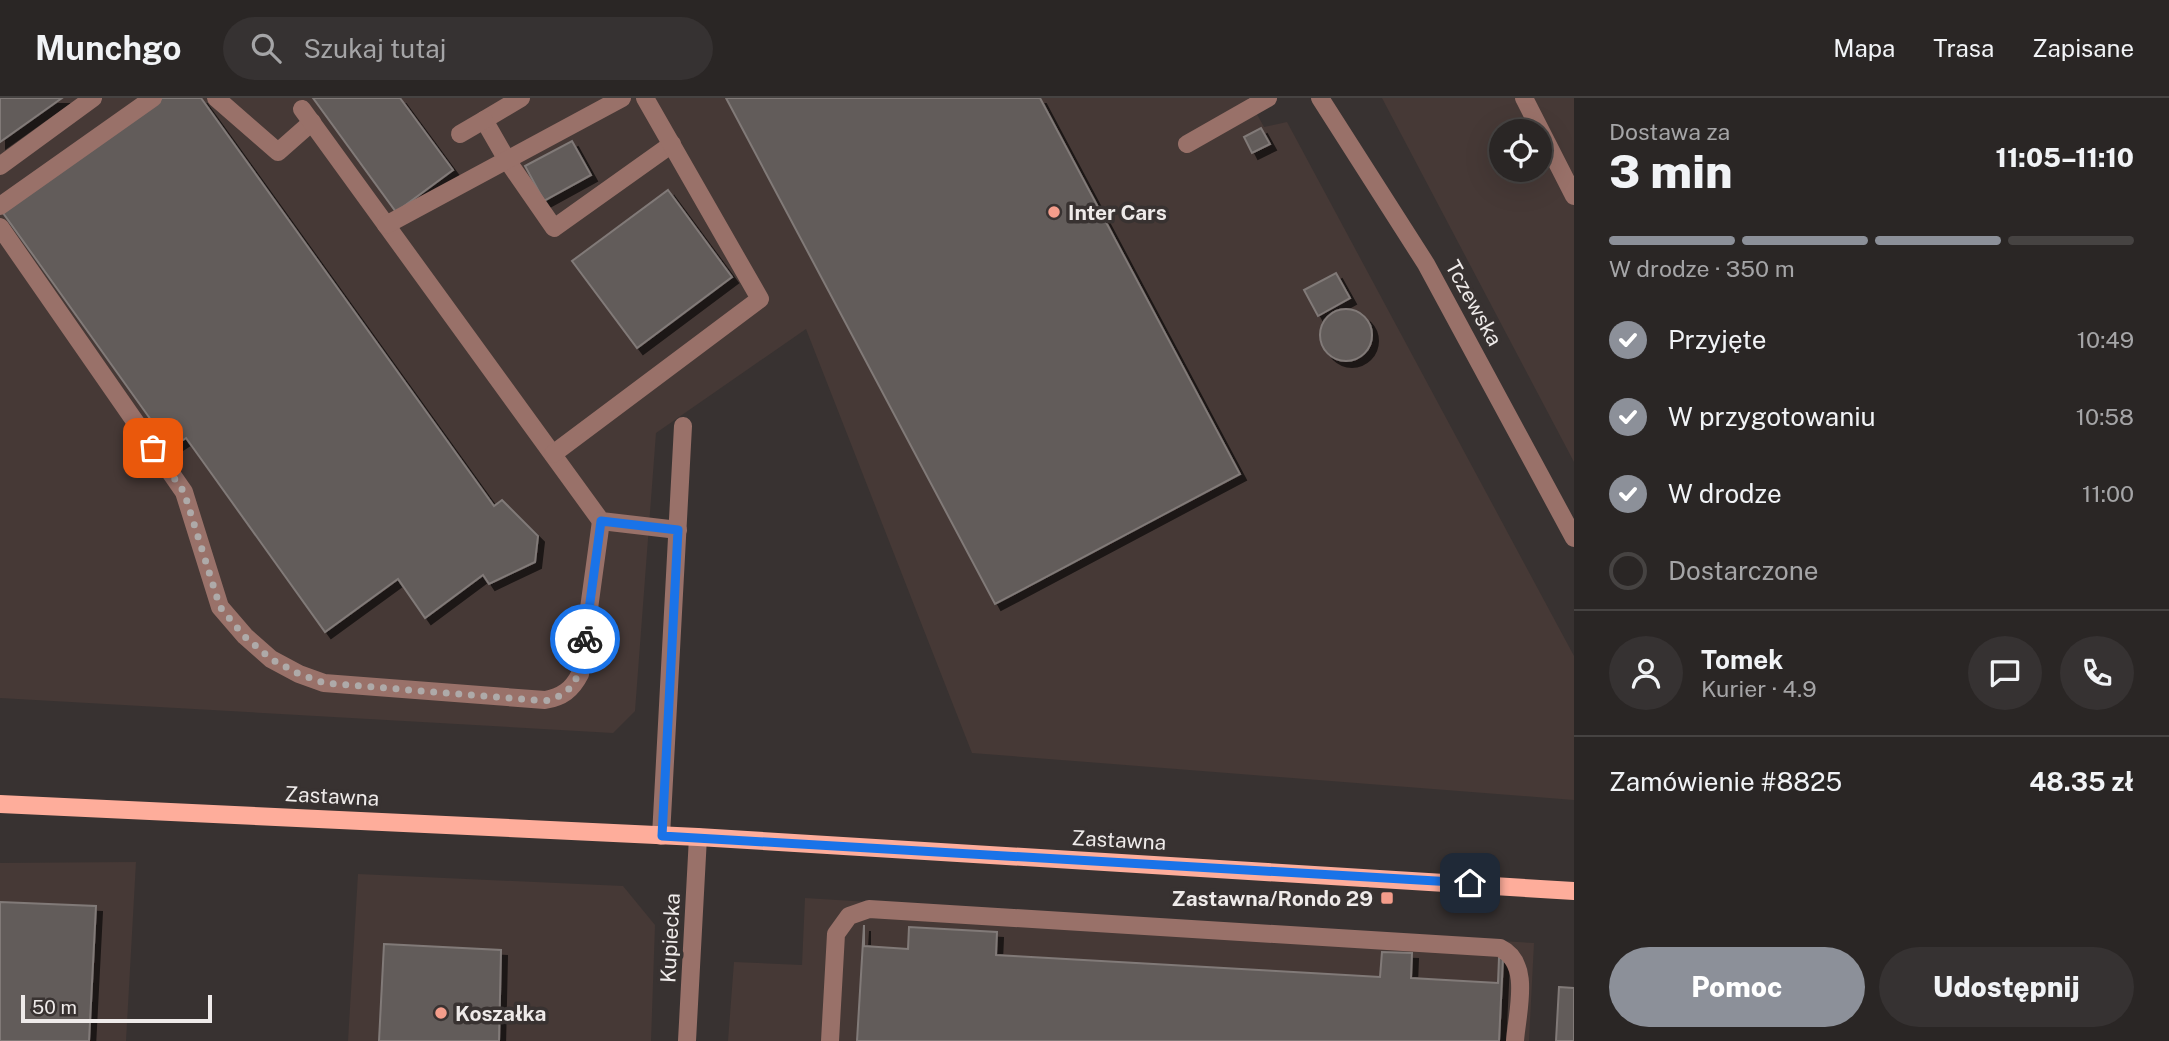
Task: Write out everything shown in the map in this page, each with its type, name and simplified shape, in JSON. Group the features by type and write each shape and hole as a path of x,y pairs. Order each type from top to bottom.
{"main road":[{"name":"Zastawna","path":"0,804 698,837 1574,891"}],"street":[{"path":"0,166 93,98"},
{"path":"0,206 153,98"},
{"path":"0,227 184,492 220,607 244,636 271,659 299,674 324,683 545,701 557,698 575,683 580,674 601,521 307,116 278,152 216,98"},
{"path":"460,134 522,98"},
{"path":"386,225 622,98"},
{"path":"553,454 760,299 645,98"},
{"path":"1187,144 1268,98"},
{"name":"Tczewska","path":"1320,98 1426,264 1574,538"},
{"path":"1524,98 1574,196"},
{"path":"484,120 507,160 554,228 672,144"},
{"path":"662,836 683,426"},
{"path":"601,521 678,530"},
{"name":"Kupiecka","path":"687,1041 698,837"},
{"path":"830,1041 836,934 849,916 869,909 1500,948 1513,956 1520,972 1515,1041"}],"shaded area":[{"path":"0,98 1248,98 1264,127 1287,122 1574,656 1574,800 972,753 806,329 656,433 635,711 613,733 0,698"},
{"path":"1382,98 1574,98 1574,462"},
{"path":"136,862 126,1041 0,1041 0,863"},
{"path":"358,874 623,886 655,925 651,1041 348,1041"},
{"path":"805,898 1534,943 1529,1041 728,1041 734,962 802,965"}],"building":[{"path":"0,98 62,98 0,142"},
{"path":"162,98 201,98 494,506 502,500 538,536 535,562 489,584 483,575 425,618 398,579 325,632 186,438 171,448 3,213"},
{"path":"313,98 400,98 453,170 396,212"},
{"path":"726,98 1040,98 1240,474 995,604"},
{"path":"1261,128 1270,144 1252,153 1244,137"},
{"path":"572,141 591,175 544,201 525,166"},
{"path":"668,190 732,277 637,348 572,261"},
{"path":"1336,273 1350,298 1318,316 1304,290"},
{"path":"1346,309 1356,311 1364,317 1370,325 1370,345 1364,353 1356,359 1346,361 1336,359 1328,353 1322,345 1320,335 1322,325 1328,317 1336,311"},
{"path":"0,902 96,906 89,1041 0,1041"},
{"path":"864,925 864,946 908,949 909,927 997,932 996,955 1380,977 1382,952 1412,953 1411,978 1498,983 1499,958 1503,958 1499,1041 857,1041"},
{"name":"Koszałka","path":"384,944 501,950 499,1041 379,1041"},
{"path":"1559,987 1574,988 1574,1041 1556,1041"}],"way so far":[{"path":"153,448 184,492 220,607 244,636 271,659 299,674 324,683 545,701 557,698 575,683 580,674 585,639"}],"place":[{"name":"Inter Cars","path":"1054,212"},
{"name":"Zastawna/Rondo 29","path":"1387,898"},
{"name":"Koszałka","path":"441,1013"}],"route":[{"path":"585,639 601,521 678,530 662,836 1470,883"}]}
